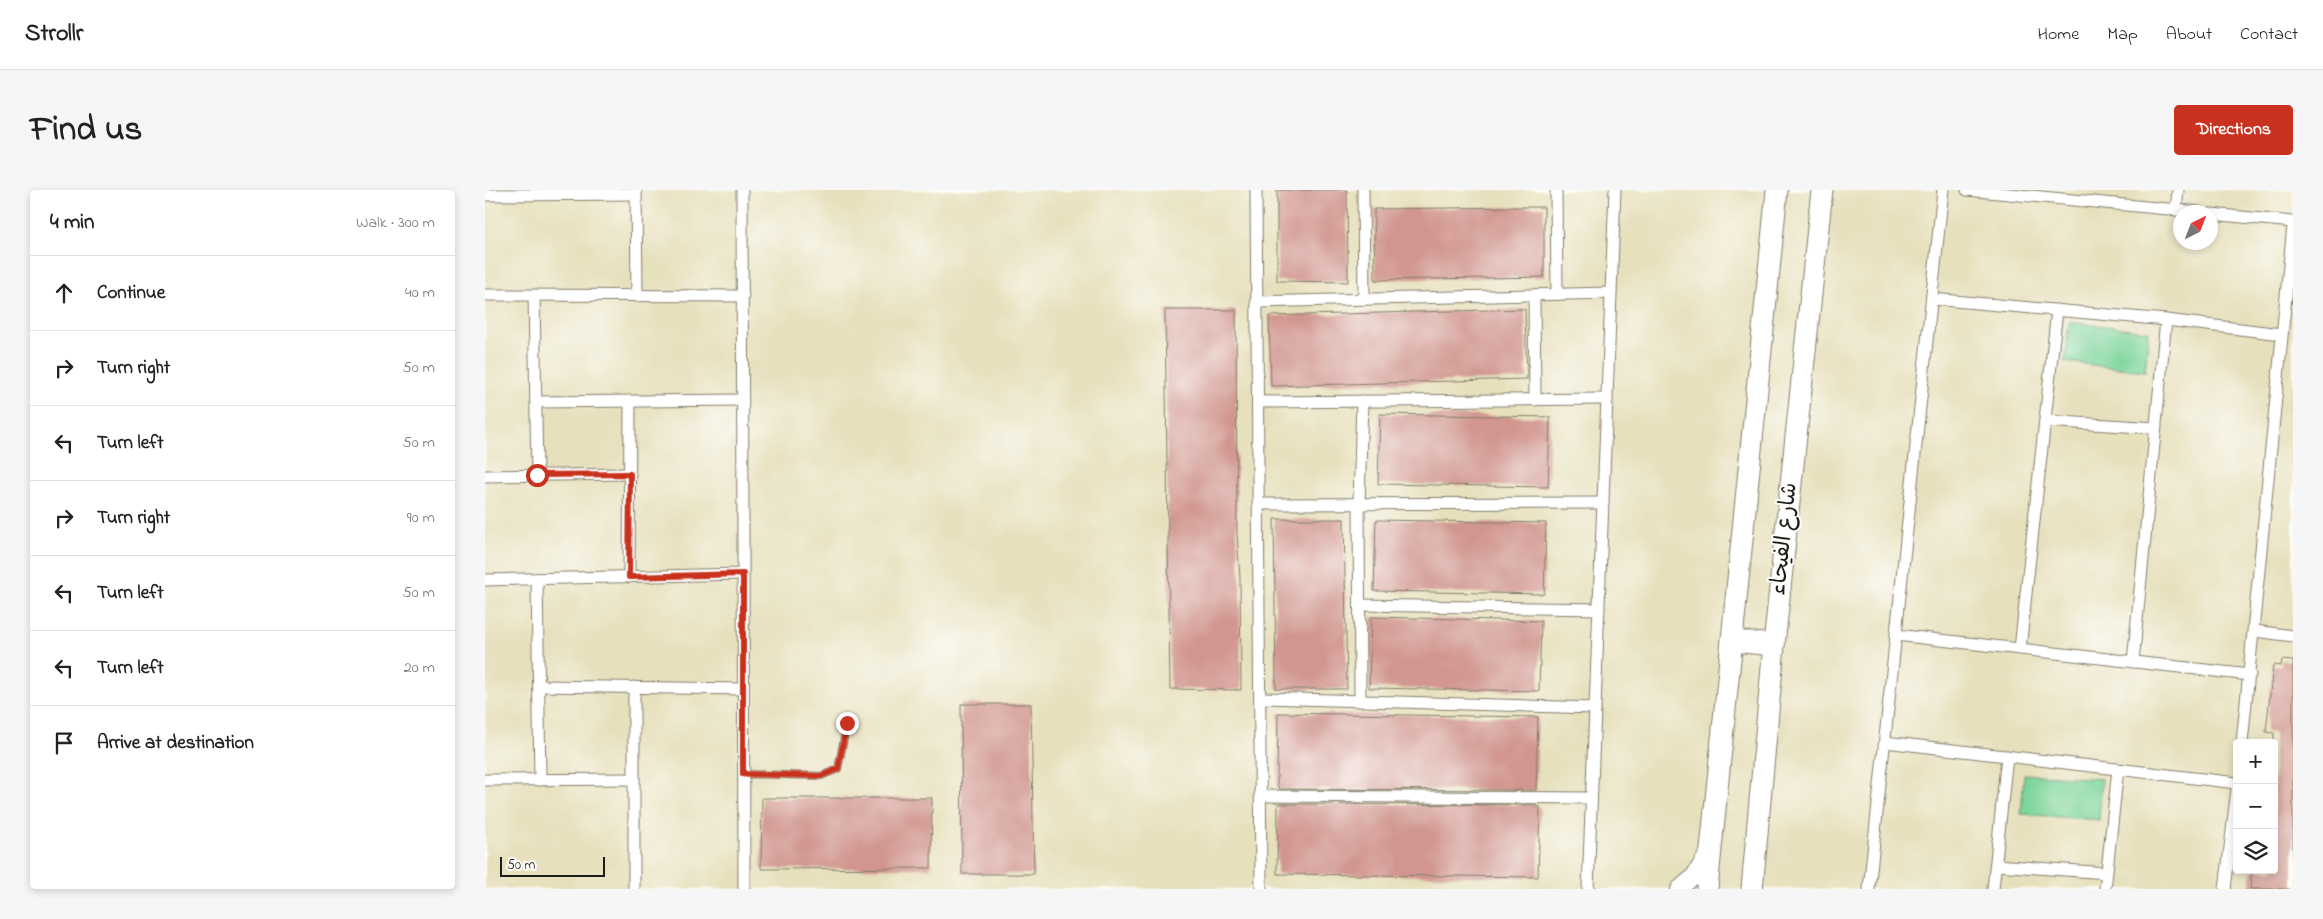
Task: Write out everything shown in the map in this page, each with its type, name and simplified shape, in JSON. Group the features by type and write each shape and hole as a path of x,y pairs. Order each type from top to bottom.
{"highway":[{"name":"شارع الفيحاء","path":"1707,889 1777,190"},
{"name":"شارع الفيحاء","path":"1752,889 1774,645 1823,190"},
{"path":"1733,641 1774,645"}],"street":[{"path":"742,190 744,889"},
{"path":"1256,190 1261,889"},
{"path":"1363,190 1364,299"},
{"path":"1556,190 1557,294"},
{"path":"1588,889 1615,190"},
{"path":"1869,889 1943,190"},
{"path":"1967,190 2066,195 2173,210"},
{"path":"2176,205 2178,190"},
{"path":"485,195 545,192 636,192 637,296"},
{"path":"2218,215 2293,224 2291,264 2281,334 2255,631 2242,739"},
{"path":"1257,302 1611,293"},
{"path":"485,295 743,296"},
{"path":"534,295 537,475"},
{"path":"1534,295 1535,400"},
{"path":"1932,299 2166,320 2281,334"},
{"path":"2020,649 2057,310"},
{"path":"2133,662 2166,320"},
{"path":"536,402 743,400"},
{"path":"1258,402 1607,400"},
{"path":"629,577 630,401"},
{"path":"1361,701 1359,504 1362,401"},
{"path":"2045,421 2155,428"},
{"path":"485,476 630,474"},
{"path":"1259,504 1603,503"},
{"path":"485,580 743,574"},
{"path":"537,580 540,780"},
{"path":"1360,605 1599,609"},
{"path":"2255,631 2293,636"},
{"path":"1896,635 2250,675"},
{"path":"539,686 743,689"},
{"path":"634,687 634,889"},
{"path":"1260,698 1595,708"},
{"path":"1885,742 2233,783"},
{"path":"1993,889 2007,756"},
{"path":"2105,889 2118,769"},
{"path":"485,780 634,779"},
{"path":"1260,796 1591,798"},
{"path":"2225,889 2233,823"},
{"path":"1679,889 1693,877 1713,844"},
{"path":"1996,865 2107,873"}],"lane":[{"path":"743,774 821,776 838,769 847,723"}],"green space":[{"path":"2069,322 2149,331 2145,371 2065,362"},
{"path":"2024,774 2102,779 2099,820 2021,814"}],"building":[{"path":"1277,190 1347,190 1348,282 1277,281"},
{"path":"1544,207 1544,277 1375,280 1374,209"},
{"path":"1525,309 1527,379 1271,386 1269,316"},
{"path":"1165,310 1236,310 1237,534 1240,578 1241,690 1170,689"},
{"path":"1380,414 1550,417 1548,487 1378,484"},
{"path":"1274,519 1344,519 1347,689 1276,689"},
{"path":"1376,520 1546,523 1544,594 1374,591"},
{"path":"1371,617 1541,621 1539,691 1369,688"},
{"path":"2282,660 2293,661 2293,889 2250,889 2252,874 2278,874 2278,739 2274,739 2274,733 2266,732 2273,665 2281,666"},
{"path":"961,704 1031,704 1034,874 962,874"},
{"path":"1278,713 1538,717 1536,790 1279,789 1277,784"},
{"path":"762,798 932,798 931,868 761,869"},
{"path":"1278,804 1536,805 1536,807 1540,807 1538,877 1277,874"}],"route":[{"path":"537,475 630,474 629,577 743,574 743,774 821,776 838,769 847,723"}]}
